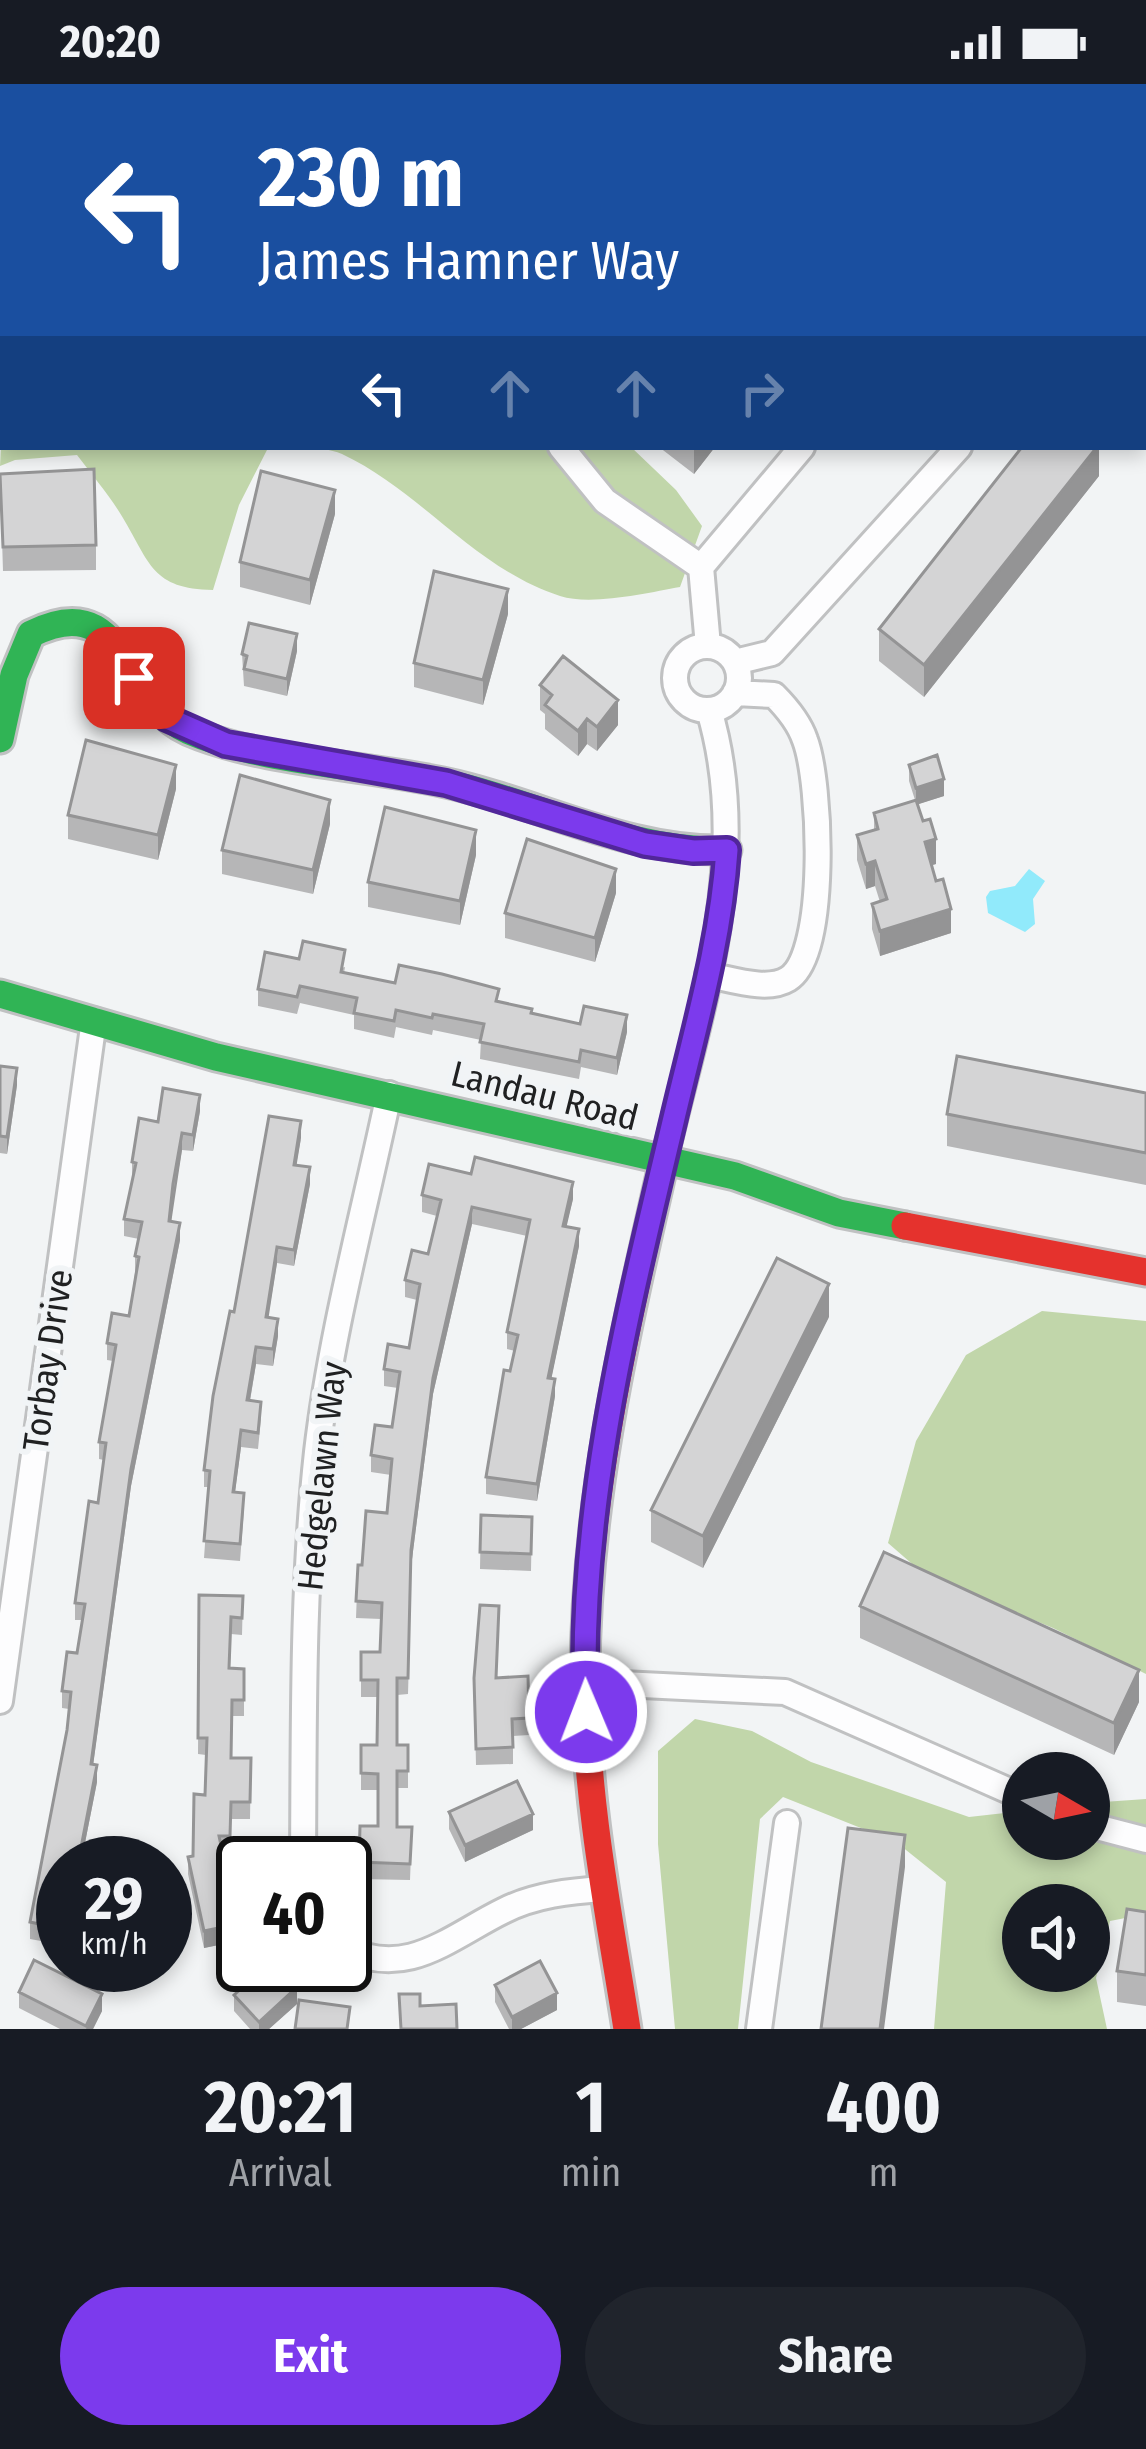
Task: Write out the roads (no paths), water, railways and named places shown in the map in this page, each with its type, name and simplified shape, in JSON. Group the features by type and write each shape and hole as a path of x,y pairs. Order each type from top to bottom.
{"street":[{"path":"563,450 604,501 700,567"},
{"path":"708,646 700,567 799,450"},
{"path":"735,662 772,652 956,450"},
{"path":"0,739 19,660 31,634 52,623 95,624 108,634 150,703 185,729 226,744 446,783 645,844 727,850"},
{"path":"719,648 735,662 739,672 729,702 709,710 682,698 676,668 688,652 719,648"},
{"path":"708,975 774,986 793,977 808,949 819,802 805,736 774,695 735,693"},
{"path":"627,2029 593,1807 585,1687 586,1615 603,1448 724,892 728,796 709,710"},
{"name":"Landau Road","path":"0,994 216,1058 735,1176 861,1218 1146,1272"},
{"name":"Torbay Drive","path":"0,1701 94,1020"},
{"name":"Hedgelawn Way","path":"302,1836 307,1572 317,1449 388,1094"},
{"path":"585,1687 622,1684 784,1692 1002,1787"},
{"path":"760,2029 787,1823"},
{"path":"1110,1831 1146,1840"},
{"path":"372,1959 409,1959 431,1952 505,1909 566,1891 604,1888"}],"water":[{"path":"1029,869 1045,881 1033,899 1035,924 1025,932 988,913 986,897 990,891 1015,886"}]}
